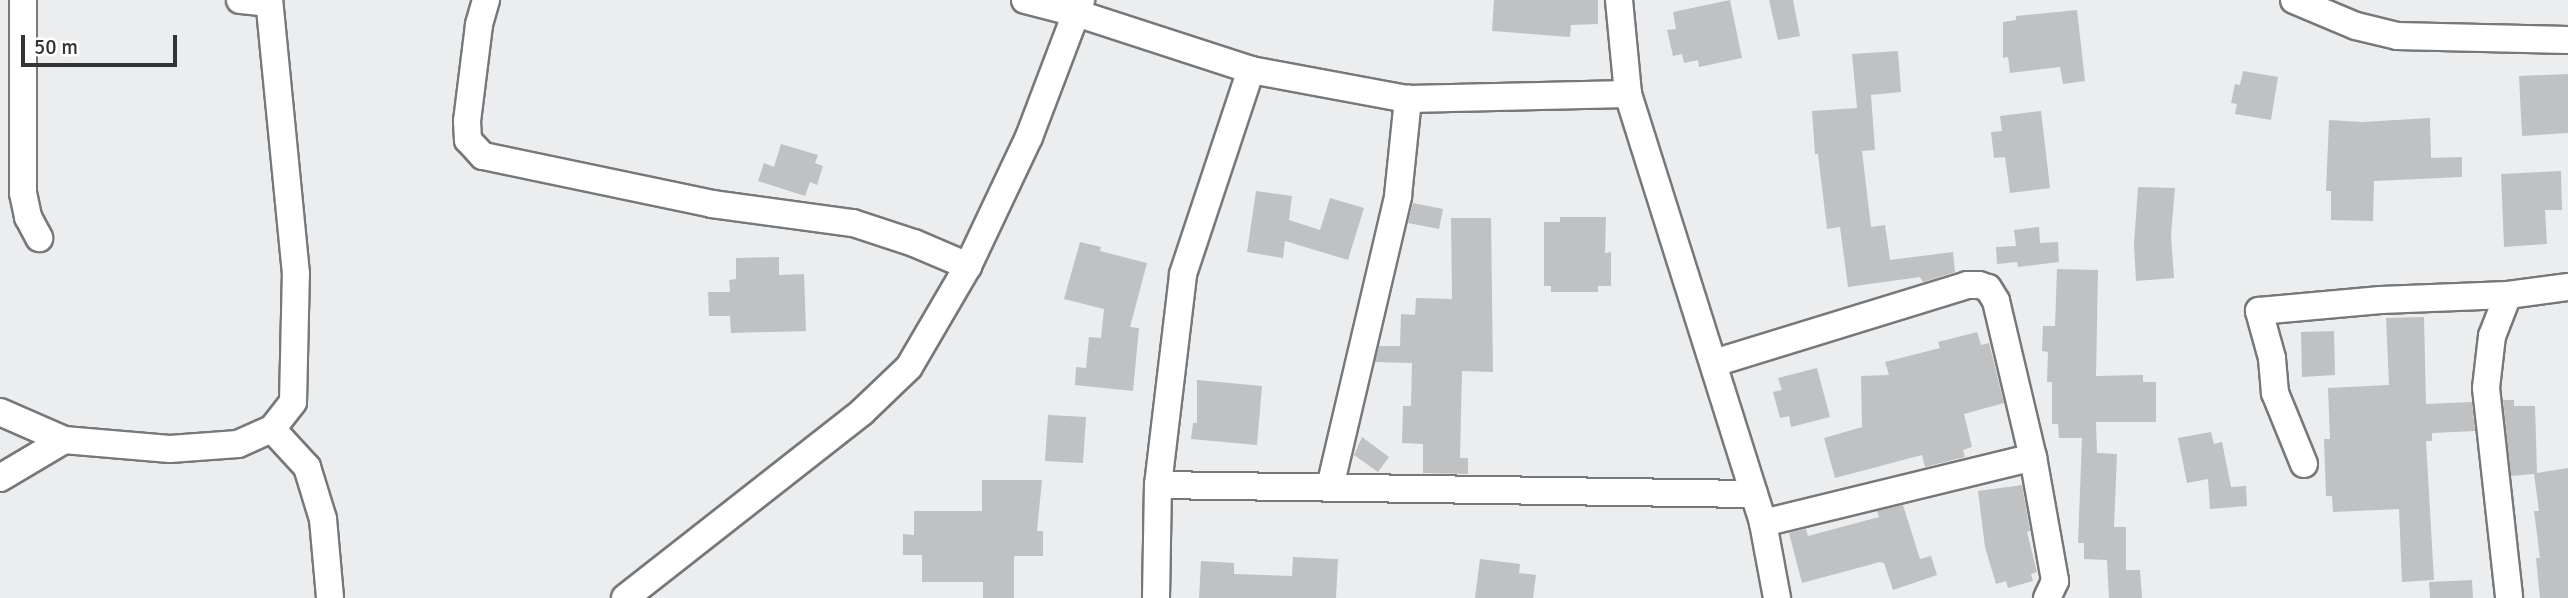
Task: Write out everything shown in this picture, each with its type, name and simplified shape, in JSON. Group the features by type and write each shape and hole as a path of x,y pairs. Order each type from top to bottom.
{"street":[{"path":"23,0 11,198 29,217 39,238"},
{"path":"0,412 64,440 170,449 238,444 272,429 293,402 296,274 269,1 240,0"},
{"path":"486,0 479,25 467,121 468,140 483,156 712,204 853,223 914,243 968,266"},
{"path":"1025,0 1078,6 1251,70 1408,99 1628,94"},
{"path":"1619,0 1628,94 1763,523 1777,598"},
{"path":"2294,0 2356,26 2397,36 2568,40"},
{"path":"625,598 643,590 862,412 909,367 968,266 1029,137 1078,6"},
{"path":"1156,598 1158,485 1183,274 1251,70"},
{"path":"1330,487 1398,196 1408,99"},
{"path":"1714,363 1967,285 1988,288 1996,301 2033,457 2055,581 2047,598"},
{"path":"2304,464 2278,402 2272,358 2259,310 2381,300 2508,295 2568,287"},
{"path":"2508,295 2492,336 2486,388 2509,598"},
{"path":"272,429 307,467 323,519 330,598"},
{"path":"0,478 64,440"},
{"path":"1763,523 2033,457"},
{"path":"1158,485 1754,494"}],"building":[{"path":"1494,0 1598,0 1598,24 1571,25 1570,37 1492,31"},
{"path":"1730,0 1742,58 1699,67 1698,60 1684,63 1682,54 1673,56 1667,30 1676,29 1673,12"},
{"path":"1769,0 1793,0 1800,36 1778,40"},
{"path":"2077,10 2085,81 2063,84 2060,67 2010,73 2008,57 2003,58 2003,22 2016,20 2016,16"},
{"path":"1898,51 1901,92 1871,95 1875,150 1862,151 1871,227 1885,225 1890,260 1953,252 1955,272 1923,282 1920,277 1848,287 1840,227 1827,229 1818,154 1815,154 1812,111 1857,108 1852,54"},
{"path":"2243,71 2278,77 2271,120 2235,114 2237,104 2231,103 2235,84 2240,85"},
{"path":"2568,74 2568,133 2522,136 2519,76"},
{"path":"2041,111 2050,188 2010,193 2005,157 1994,158 1991,132 2002,131 2000,116"},
{"path":"2430,118 2431,158 2462,157 2462,177 2374,181 2373,221 2331,220 2331,191 2326,191 2329,120 2362,122"},
{"path":"781,144 818,155 815,163 823,166 817,185 810,182 805,196 758,181 764,163 774,167"},
{"path":"2561,171 2562,210 2545,210 2547,244 2504,247 2501,174"},
{"path":"2138,187 2175,188 2171,235 2174,278 2136,281 2134,244"},
{"path":"1256,191 1292,196 1289,220 1320,230 1330,198 1364,208 1348,260 1285,241 1283,258 1247,252"},
{"path":"1413,203 1443,209 1439,229 1408,223"},
{"path":"1560,217 1606,217 1605,253 1611,252 1611,286 1598,286 1598,292 1551,292 1551,286 1544,286 1544,222 1560,222"},
{"path":"1451,218 1491,218 1493,372 1462,371 1460,458 1468,458 1468,474 1423,473 1423,444 1402,443 1403,406 1411,406 1412,363 1375,362 1379,346 1400,346 1401,314 1415,315 1416,298 1452,299"},
{"path":"2039,227 2040,243 2058,242 2059,262 2018,267 2017,262 1997,264 1996,247 2016,246 2014,230"},
{"path":"1080,242 1101,247 1100,251 1147,263 1130,327 1139,328 1133,391 1075,385 1076,367 1086,368 1089,337 1101,338 1104,309 1064,299"},
{"path":"779,257 779,275 804,274 806,331 731,333 730,316 709,316 708,292 730,292 729,280 736,279 736,258"},
{"path":"2057,269 2098,270 2096,376 2143,375 2143,382 2156,382 2156,422 2096,422 2097,453 2117,454 2114,527 2126,527 2126,570 2140,570 2142,598 2109,598 2107,560 2084,559 2084,543 2078,543 2082,438 2059,438 2058,424 2052,424 2052,382 2047,382 2048,352 2042,351 2043,326 2055,326"},
{"path":"2424,317 2426,404 2472,402 2475,431 2432,433 2432,441 2426,441 2434,580 2402,582 2399,509 2333,512 2332,496 2326,496 2324,439 2330,439 2328,388 2389,385 2386,318"},
{"path":"2334,331 2335,375 2302,377 2301,332"},
{"path":"1977,332 1981,345 1989,343 2004,403 1964,414 1972,447 1963,450 1965,457 1925,467 1922,455 1835,478 1824,438 1862,427 1861,376 1889,375 1885,362 1940,348 1938,342"},
{"path":"1817,368 1830,417 1791,427 1789,416 1780,418 1773,392 1782,390 1778,378"},
{"path":"1197,380 1262,386 1257,445 1191,439 1193,423 1197,423"},
{"path":"2503,400 2514,400 2514,406 2535,406 2537,473 2568,468 2568,598 2540,598 2536,558 2540,558 2534,511 2539,511 2534,474 2511,476"},
{"path":"1048,415 1086,417 1083,463 1045,461"},
{"path":"2211,432 2214,444 2222,442 2231,487 2246,486 2247,506 2210,509 2208,479 2187,483 2178,438"},
{"path":"1362,437 1389,457 1378,472 1354,455"},
{"path":"982,480 1042,480 1037,531 1043,531 1043,556 1014,556 1014,598 983,598 983,582 922,582 922,555 903,555 903,534 914,535 914,511 982,511"},
{"path":"2022,485 2030,531 2027,532 2037,572 2031,574 2033,581 2008,588 2006,581 1996,584 1985,547 1978,491"},
{"path":"1903,505 1920,559 1931,556 1937,575 1893,590 1884,563 1880,562 1802,583 1789,533 1806,529 1808,536 1879,517 1877,511"},
{"path":"1293,557 1338,559 1336,598 1199,598 1201,561 1234,563 1234,574 1292,576"},
{"path":"1480,559 1520,564 1519,573 1536,575 1533,598 1475,598"},
{"path":"2472,580 2473,598 2430,598 2429,582"}]}
